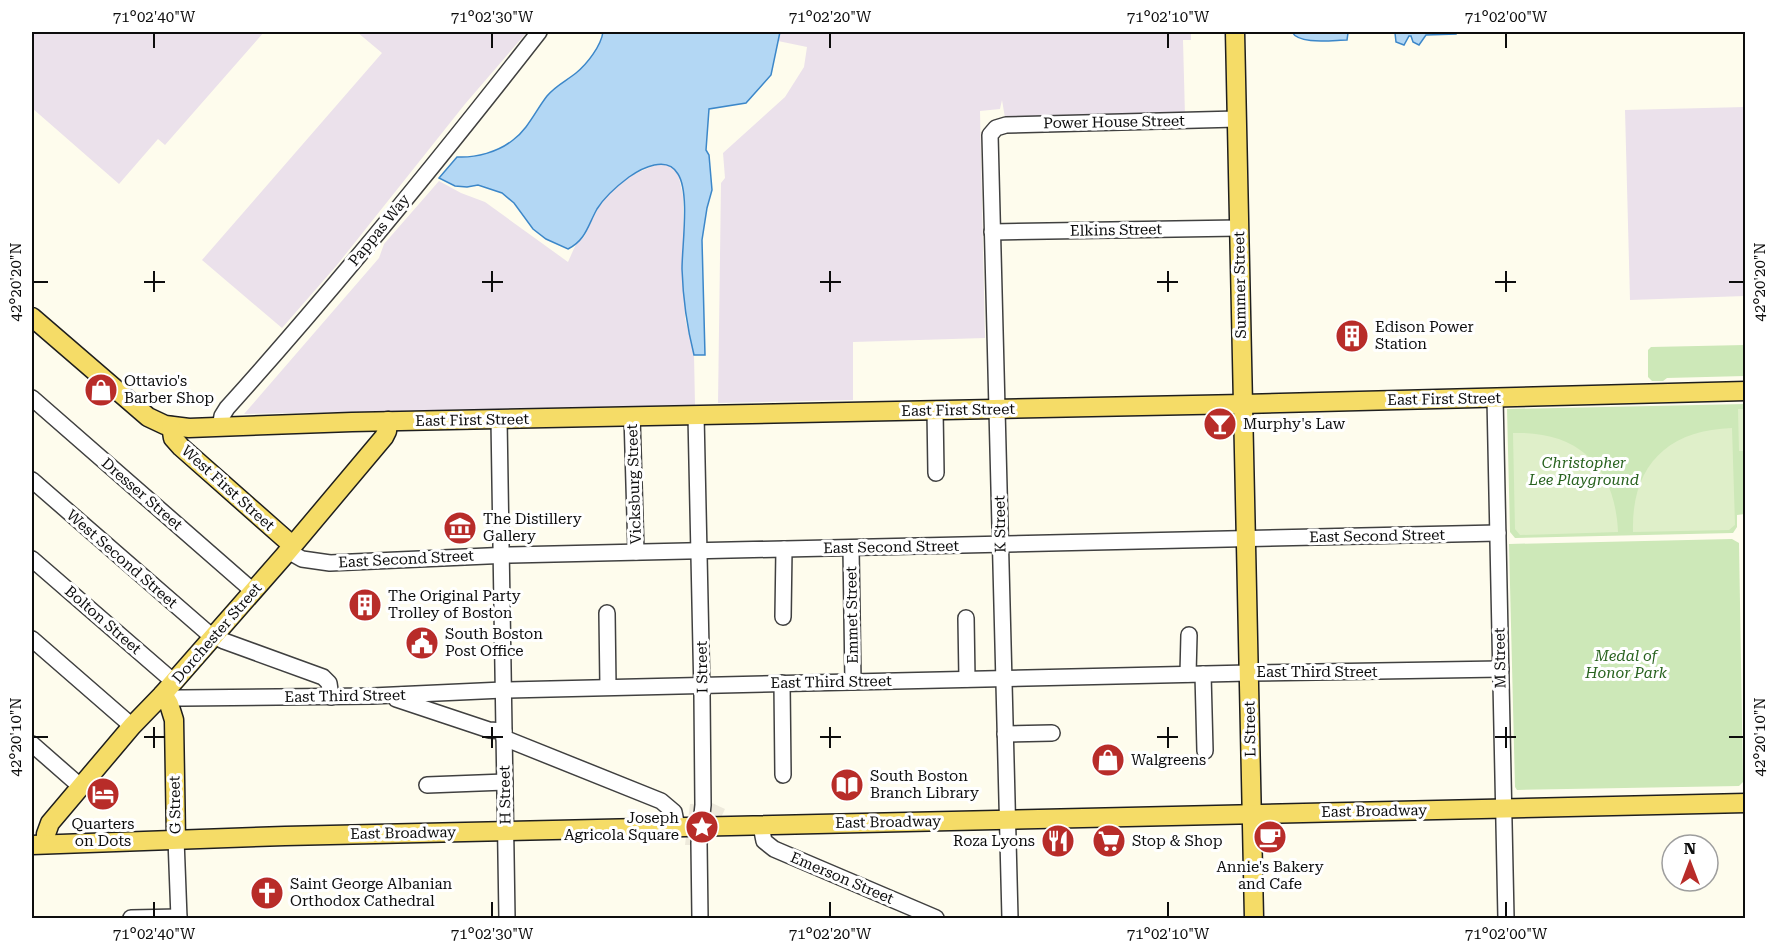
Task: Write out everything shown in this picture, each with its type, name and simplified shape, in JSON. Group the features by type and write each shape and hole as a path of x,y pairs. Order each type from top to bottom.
{"main road":[{"name":"Summer Street","path":"1235,32 1246,539"},
{"path":"32,317 142,413 153,420 171,426"},
{"name":"East First Street","path":"171,426 220,427 388,421 1746,392"},
{"name":"Dorchester Street","path":"39,844 50,823 80,786 253,591 384,437 388,421"},
{"name":"West First Street","path":"171,426 173,438 181,447 290,548"},
{"name":"L Street","path":"1246,539 1254,918"},
{"name":"G Street","path":"168,688 169,704 174,720 176,839"},
{"name":"East Broadway","path":"39,844 1746,803"}],"street":[{"name":"Pappas Way","path":"220,427 222,416 227,408 288,340 363,250 539,32"},
{"name":"Power House Street","path":"993,130 1006,125 1237,119"},
{"name":"K Street","path":"993,130 989,138 1010,918"},
{"name":"Elkins Street","path":"992,232 1239,228"},
{"name":"Dresser Street","path":"32,398 253,591"},
{"name":"M Street","path":"1495,398 1506,918"},
{"path":"935,410 936,473"},
{"name":"I Street","path":"696,415 703,805 699,843 700,918"},
{"name":"Vicksburg Street","path":"632,416 636,552"},
{"name":"H Street","path":"499,419 507,918"},
{"name":"West Second Street","path":"32,480 213,636"},
{"name":"East Second Street","path":"290,548 303,559 330,563 500,555 1498,533"},
{"name":"Emmet Street","path":"851,548 853,682"},
{"path":"783,617 784,549"},
{"name":"Bolton Street","path":"32,559 168,688"},
{"path":"607,613 608,687"},
{"path":"966,618 967,679"},
{"path":"1189,635 1205,751"},
{"path":"213,636 323,677 328,683 331,697"},
{"path":"32,639 132,726"},
{"name":"East Third Street","path":"168,688 172,698 331,697 608,687 1501,669"},
{"path":"782,683 783,775"},
{"path":"372,696 402,701 504,734 661,801 674,812 677,827"},
{"path":"1005,734 1052,733"},
{"path":"32,744 80,786"},
{"path":"427,785 505,782"},
{"name":"Emerson Street","path":"761,826 764,841 774,849 936,918"},
{"name":"G Street","path":"176,839 179,918"},
{"path":"131,918 179,918"}],"shaded area":[{"path":"32,32 264,32 165,145 158,139 119,184 32,108"},
{"path":"357,32 527,32 465,104 337,265 282,328 202,260 382,53"},
{"path":"780,32 1191,32 1191,40 1183,40 1185,116 1005,118 1002,100 1000,109 980,111 985,338 853,342 853,400 718,403 721,183 725,178 723,153 785,97 804,67 807,47 778,41"},
{"path":"1745,107 1745,296 1630,300 1625,110"},
{"path":"658,164 666,164 678,173 683,196 685,318 694,355 695,405 244,414 379,258 384,244 439,181 485,202 568,262 576,244 584,237 607,195 632,175"},
{"name":"Joseph Agricola Square","path":"712,803 725,809 708,845 685,845 690,804"}],"green space":[{"path":"1745,345 1745,376 1667,378 1663,381 1652,381 1648,377 1648,350 1651,347"},
{"name":"Christopher Lee Playground","path":"1745,404 1745,514 1737,515 1737,527 1733,533 1515,538 1510,532 1507,409"},
{"path":"1738,409 1745,409 1745,451 1739,451"},
{"path":"1732,428 1735,525 1729,530 1633,532 1638,488 1646,471 1657,456 1672,444 1689,436 1709,430"},
{"path":"1513,433 1557,438 1574,446 1589,457 1601,472 1610,489 1618,532 1520,535 1515,529"},
{"name":"Medal of Honor Park","path":"1732,539 1739,543 1743,782 1739,786 1517,790 1515,787 1509,544"}],"water":[{"path":"603,32 780,32 771,75 746,103 709,109 706,150 709,155 712,190 702,240 705,355 694,355 687,323 682,269 684,194 682,183 673,168 668,165 654,165 625,180 597,209 583,237 568,249 546,239 533,229 514,203 502,193 478,185 455,186 439,178 457,157 494,151 518,136 550,92 576,73 589,60"},
{"path":"1292,32 1456,32 1456,34 1426,35 1419,45 1409,36 1404,45 1396,42 1395,33 1348,33 1347,40 1317,41 1302,39"}],"place":[{"name":"Edison Power Station","path":"1352,336"},
{"name":"Ottavio's Barber Shop","path":"101,390"},
{"name":"Murphy's Law","path":"1220,424"},
{"name":"The Distillery Gallery","path":"460,528"},
{"name":"The Original Party Trolley of Boston","path":"365,605"},
{"name":"South Boston Post Office","path":"422,643"},
{"name":"Walgreens","path":"1108,760"},
{"name":"South Boston Branch Library","path":"847,785"},
{"name":"Quarters on Dots","path":"103,794"},
{"name":"Joseph Agricola Square","path":"702,827"},
{"name":"Annie's Bakery and Cafe","path":"1270,837"},
{"name":"Roza Lyons","path":"1058,841"},
{"name":"Stop & Shop","path":"1109,841"},
{"name":"Saint George Albanian Orthodox Cathedral","path":"267,893"}]}
